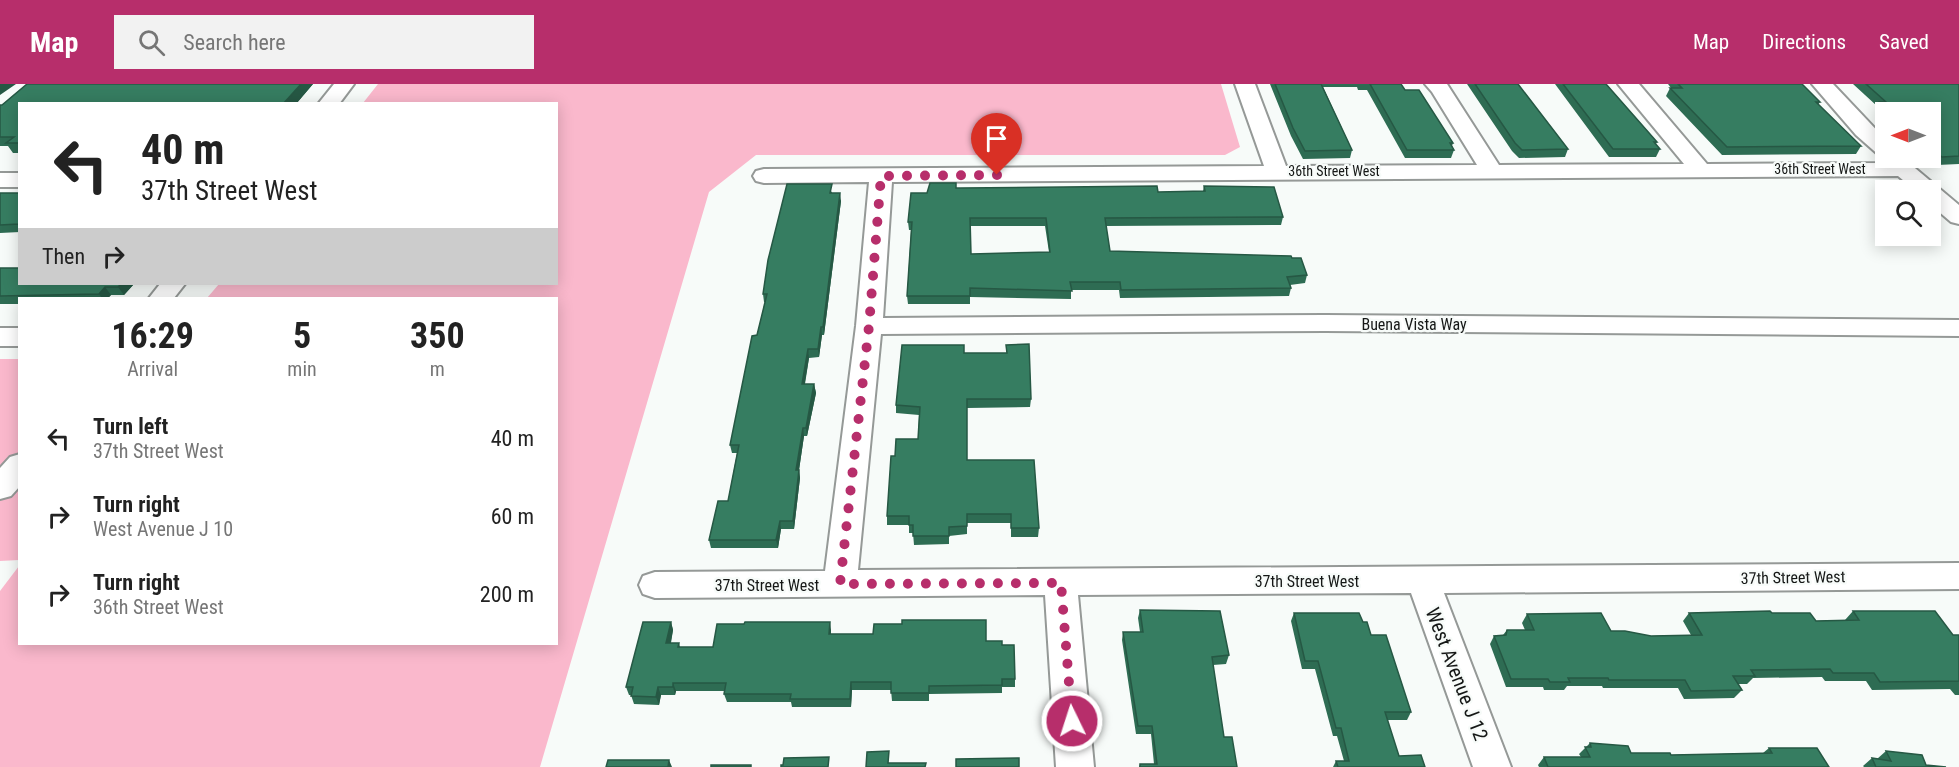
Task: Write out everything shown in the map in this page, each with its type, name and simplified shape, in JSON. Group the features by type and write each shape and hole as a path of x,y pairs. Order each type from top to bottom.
{"street":[{"path":"330,102 344,84"},
{"path":"1245,84 1276,171"},
{"path":"1435,84 1440,88 1492,171"},
{"path":"1628,84 1700,169"},
{"path":"1822,84 1875,142"},
{"name":"36th Street West","path":"764,176 1700,169 1875,164"},
{"path":"1903,168 1916,180"},
{"path":"840,584 869,326 881,176"},
{"path":"0,180 18,180"},
{"path":"1941,201 1959,217"},
{"path":"162,297 173,285"},
{"name":"Buena Vista Way","path":"869,326 1325,323 1959,328"},
{"path":"0,337 18,337"},
{"path":"0,488 18,467"},
{"name":"37th Street West","path":"655,585 1959,576"},
{"name":"West Avenue J 12","path":"1423,580 1492,767"},
{"path":"1061,583 1075,767"}],"shaded area":[{"path":"378,84 1221,84 1240,147 1225,155 756,155 709,192 540,767 0,767 0,591 18,567 18,645 558,645 558,297 208,297 218,285 558,285 558,102 364,102"},
{"path":"0,359 18,359 18,560 0,561"}],"building":[{"path":"27,84 301,84 285,102 18,102 18,143 6,143 14,137 0,137 0,105"},
{"path":"1275,84 1321,84 1352,150 1305,151"},
{"path":"1370,84 1401,84 1405,90 1419,90 1453,143 1450,143 1454,150 1407,150"},
{"path":"1475,84 1518,84 1568,149 1522,150"},
{"path":"1563,84 1606,84 1657,142 1654,142 1660,149 1613,149"},
{"path":"1678,84 1802,84 1820,102 1816,102 1861,146 1727,147 1670,88 1682,88"},
{"path":"1866,84 1959,84 1959,156 1941,156 1941,102 1886,102"},
{"path":"930,183 956,183 956,188 1157,186 1158,192 1205,191 1204,186 1274,187 1283,217 1105,218 1110,251 1291,256 1301,258 1307,275 1287,277 1291,288 1121,290 1120,282 1070,282 1072,291 970,288 970,296 907,296 912,222 908,222 911,193 927,193","holes":["970,218 1046,218 1050,252 971,254"]},
{"path":"787,184 832,184 830,193 840,193 823,327 821,327 818,349 808,349 802,384 814,384 796,470 799,470 793,521 780,521 776,540 709,540 718,501 728,501 739,445 730,445 752,336 757,335 767,294 763,294 768,260"},
{"path":"0,193 18,193 18,224 0,225"},
{"path":"0,268 18,268 18,285 120,285 105,287 99,294 0,296"},
{"path":"1029,344 1031,399 967,399 967,460 1034,460 1039,528 1011,528 1011,514 967,514 967,526 949,527 949,536 913,536 913,525 909,525 909,516 887,516 891,456 895,456 896,439 918,439 920,407 896,405 902,345 964,345 964,353 1007,353 1006,345"},
{"path":"1140,610 1220,611 1229,655 1212,657 1224,737 1232,737 1237,767 1140,767 1140,764 1157,764 1152,726 1138,726 1123,632 1143,632"},
{"path":"1770,611 1772,613 1810,613 1816,621 1859,620 1853,611 1935,611 1953,635 1959,635 1959,681 1880,682 1874,673 1833,673 1830,669 1751,670 1755,676 1733,676 1742,690 1691,691 1685,680 1568,678 1570,682 1550,682 1548,679 1511,679 1494,636 1506,635 1507,630 1534,630 1527,614 1601,613 1611,631 1651,636 1702,635 1689,613"},
{"path":"1294,613 1359,613 1363,622 1367,622 1371,635 1386,635 1411,712 1385,712 1399,756 1421,755 1425,767 1338,767 1336,761 1349,761 1341,728 1336,728 1318,661 1305,661"},
{"path":"902,620 986,620 986,641 1002,641 1002,645 1014,645 1015,679 1002,679 1002,685 929,686 929,693 891,693 891,682 851,682 850,699 790,699 791,694 724,694 726,683 673,683 673,687 658,687 656,697 631,696 633,687 626,687 643,622 671,622 666,643 679,643 678,647 713,647 717,624 830,622 829,634 873,634 874,624 902,624"},
{"path":"1590,743 1628,746 1631,753 1670,753 1671,755 1772,753 1769,748 1817,748 1829,767 1548,767 1544,757 1590,757 1585,747 1591,747"},
{"path":"889,751 888,763 926,763 925,767 866,767 867,752"},
{"path":"1886,751 1922,755 1926,765 1946,767 1876,767 1872,758 1891,761"},
{"path":"829,757 828,767 781,767 784,758"},
{"path":"1019,758 1019,767 956,767 956,759"},
{"path":"608,760 669,760 668,767 606,767"},
{"path":"711,765 751,765 751,767 711,767"}],"route":[{"path":"997,175 881,176 869,326 840,584 1061,583 1072,721"}]}
